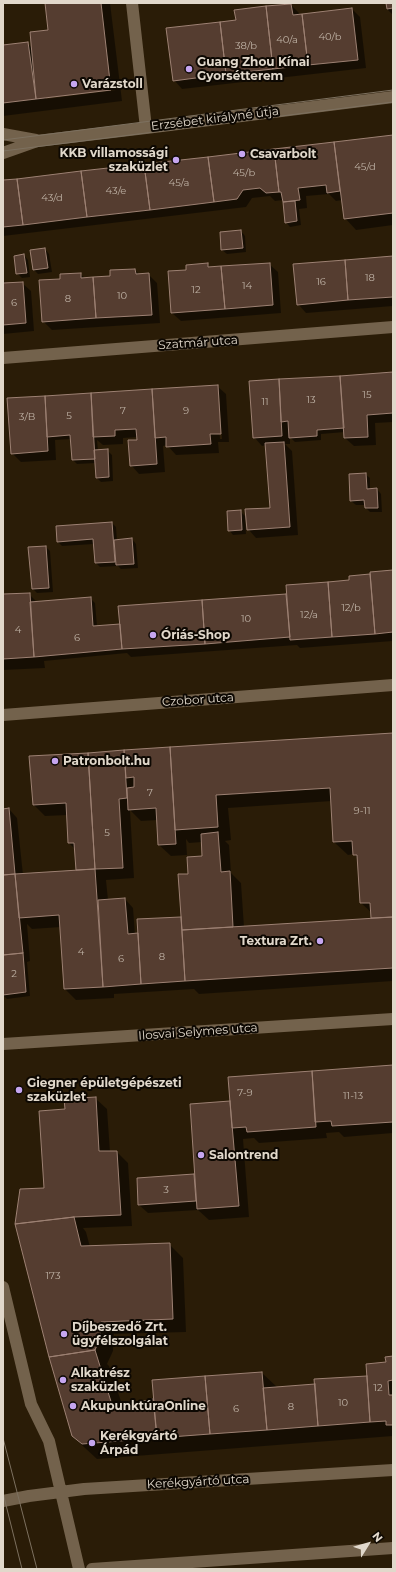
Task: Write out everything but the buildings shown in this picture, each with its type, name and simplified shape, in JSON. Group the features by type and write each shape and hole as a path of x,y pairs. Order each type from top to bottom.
{"street":[{"path":"132,3 146,128"},
{"name":"Erzsébet királyné útja","path":"3,153 37,141 393,96"},
{"name":"Erzsébet királyné útja","path":"3,134 37,141"},
{"path":"3,145 37,141"},
{"name":"Szatmár utca","path":"3,358 393,327"},
{"name":"Czobor utca","path":"3,715 393,685"},
{"name":"Ilosvai Selymes utca","path":"3,1044 393,1019"},
{"path":"3,1287 31,1404 49,1441 79,1569"},
{"name":"Kerékgyártó utca","path":"3,1501 61,1491 84,1489 393,1470"},
{"path":"92,1569 393,1548"}],"tram line":[{"path":"3,140 393,90"},
{"path":"3,151 393,102"},
{"path":"3,1438 37,1569"},
{"path":"3,1493 22,1569"}],"place":[{"name":"Guang Zhou Kínai Gyorsétterem","path":"189,69"},
{"name":"Varázstoll","path":"74,84"},
{"name":"Csavarbolt","path":"242,154"},
{"name":"KKB villamossági szaküzlet","path":"176,160"},
{"name":"Óriás-Shop","path":"153,635"},
{"name":"Patronbolt.hu","path":"55,761"},
{"name":"Textura Zrt.","path":"320,941"},
{"name":"Giegner épületgépészeti szaküzlet","path":"19,1090"},
{"name":"Salontrend","path":"201,1155"},
{"name":"Díjbeszedő Zrt. ügyfélszolgálat","path":"64,1334"},
{"name":"Alkatrész szaküzlet","path":"63,1380"},
{"name":"AkupunktúraOnline","path":"73,1406"},
{"name":"Kerékgyártó Árpád","path":"92,1443"}]}
